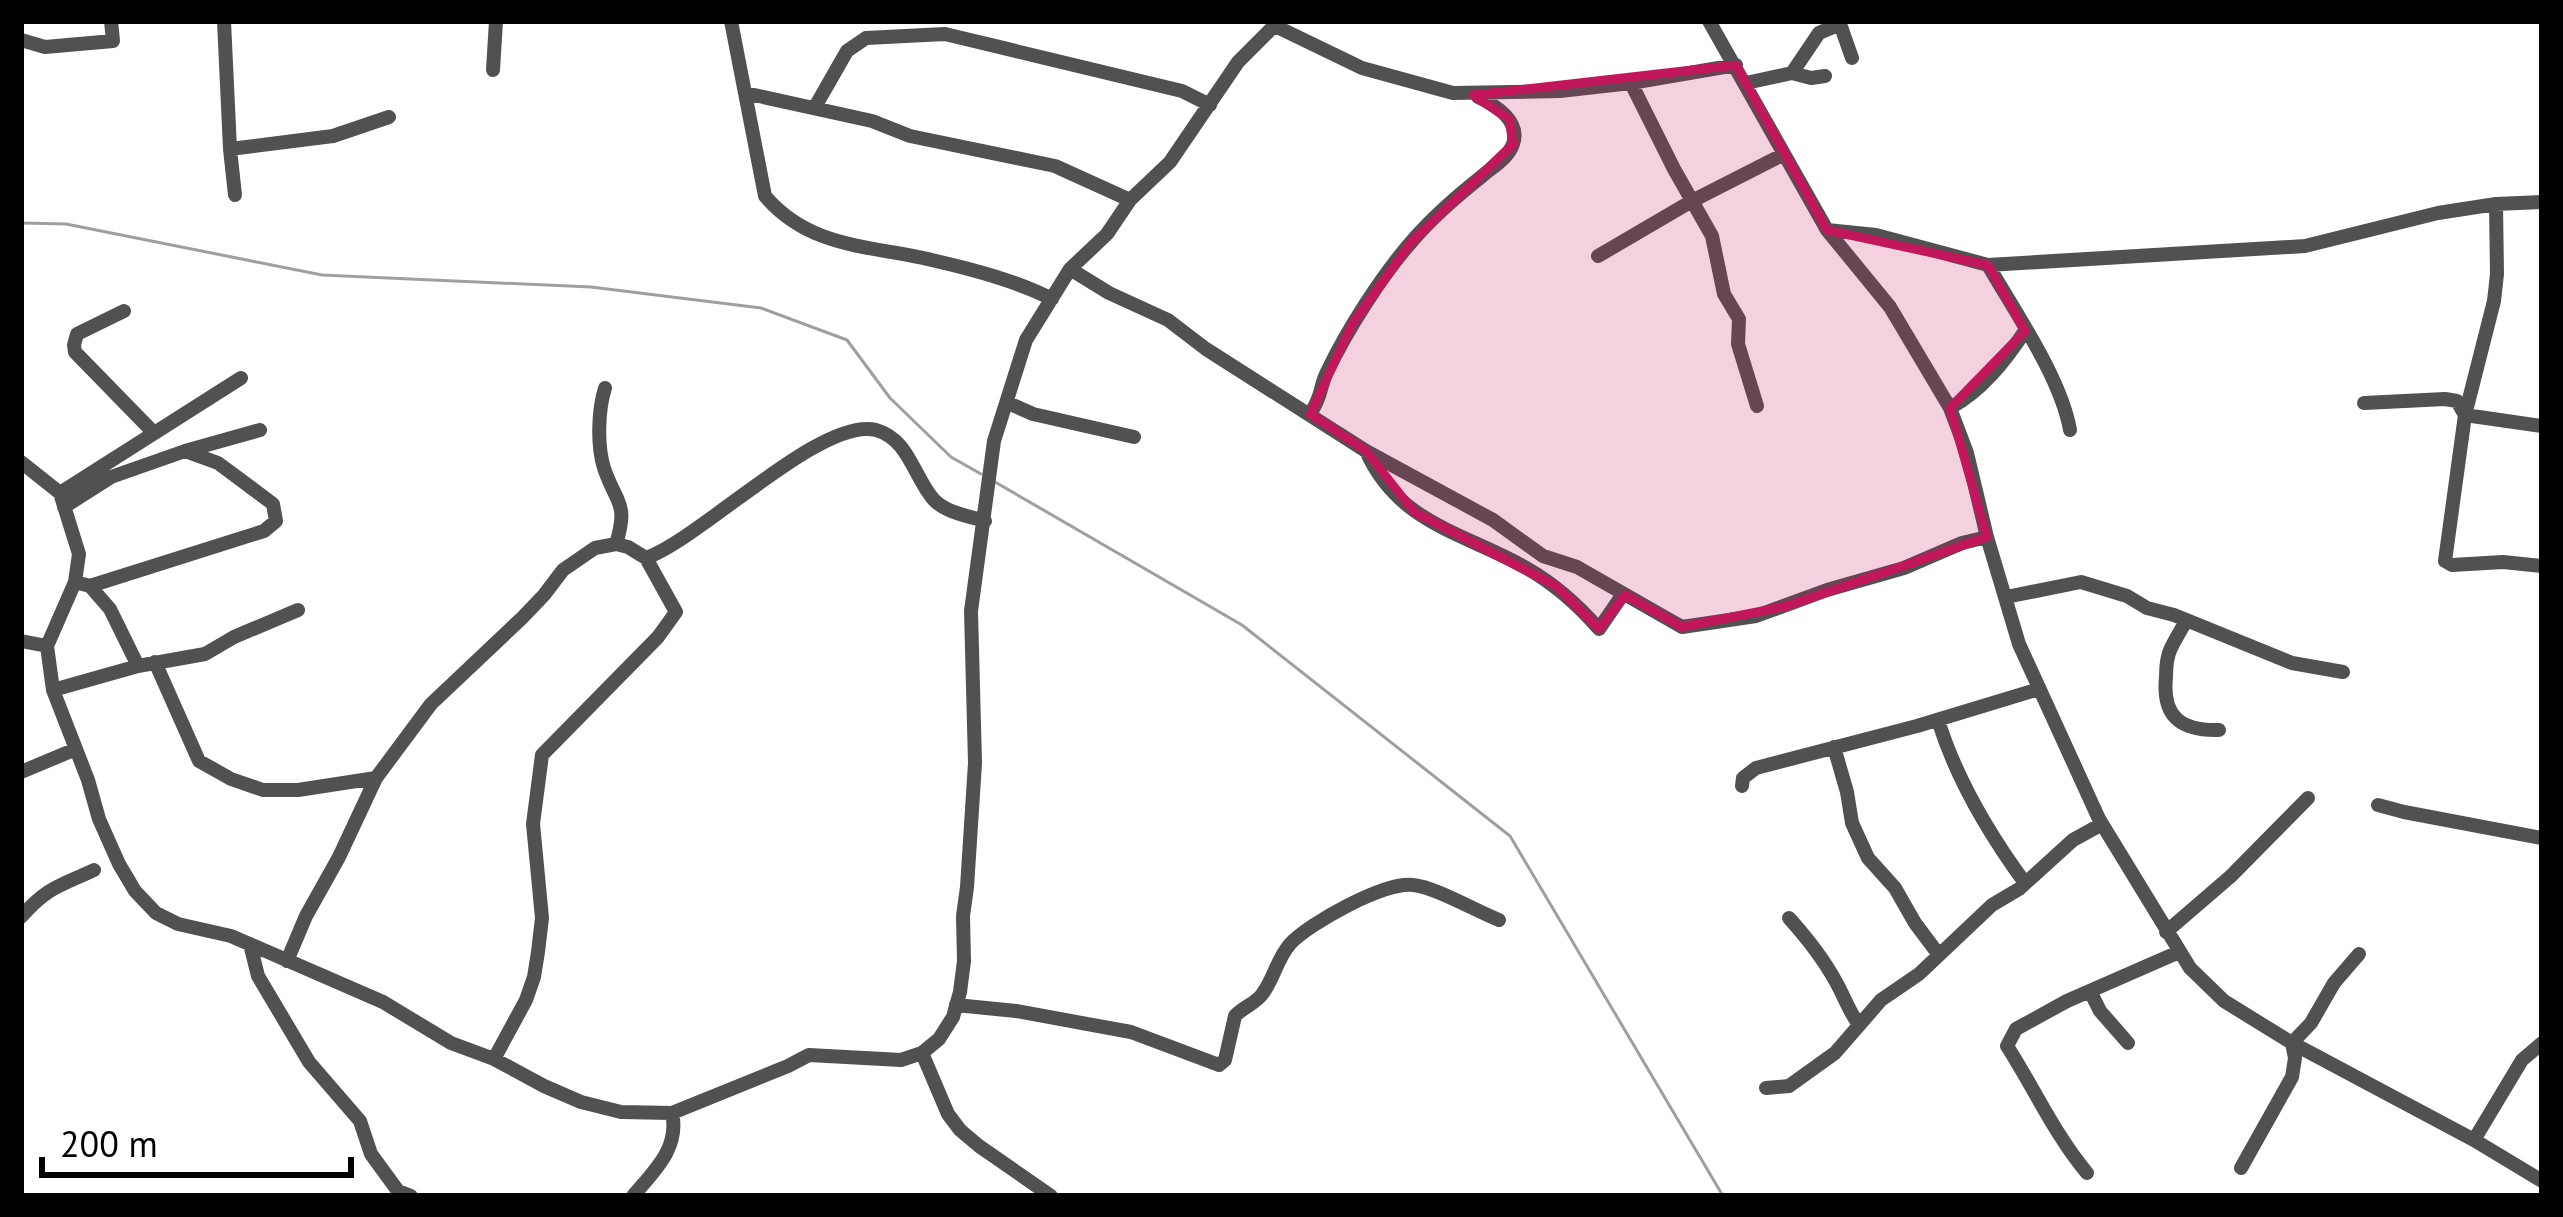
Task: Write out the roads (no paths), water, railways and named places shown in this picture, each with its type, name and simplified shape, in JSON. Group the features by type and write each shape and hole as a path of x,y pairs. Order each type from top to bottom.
{"street":[{"path":"21,40 45,47 113,41 111,21"},
{"path":"224,21 235,195"},
{"path":"493,70 496,21"},
{"path":"731,21 765,196 794,224 841,242 933,260 1052,299"},
{"path":"1708,21 1827,230 1890,307 1950,408 1967,453 2019,644 2038,689 2102,824 2190,968 2224,1000 2292,1043 2542,1181"},
{"path":"1792,73 1819,33 1839,22 1852,58"},
{"path":"21,462 62,500 79,554 83,584 47,646 53,690 98,819 119,864 156,913 250,944 383,1002 452,1043 581,1102 621,1112 672,1113 809,1055 901,1060 939,1039 953,1017 964,961 975,764 971,611 994,440 1026,340 1070,269 1170,162 1238,62 1276,23 1362,68 1432,89 1473,95 1561,91 1736,65"},
{"path":"814,107 855,44 866,38 929,34 1182,91 1210,105"},
{"path":"1746,83 1792,73 1826,76"},
{"path":"1631,83 1712,236 1724,294 1739,319 1738,344 1757,406"},
{"path":"745,93 872,121 910,136 1055,166 1130,200"},
{"path":"1310,414 1352,324 1411,242 1504,159 1513,145 1515,130 1509,119 1473,95"},
{"path":"230,149 333,136 388,116"},
{"path":"1598,256 1784,154"},
{"path":"1827,230 1876,235 1988,265 2305,246 2438,213 2542,202"},
{"path":"2496,204 2494,301 2464,415 2445,561 2452,565 2542,566"},
{"path":"1988,265 2052,379 2070,430"},
{"path":"1070,269 1168,320 1366,451 1493,520 1543,556 1577,567 1682,627 1744,619 1987,537"},
{"path":"124,311 77,334 75,352 153,432"},
{"path":"1950,408 1970,398 2025,331"},
{"path":"62,500 153,432 241,378"},
{"path":"605,388 600,445 603,465 623,509 616,544"},
{"path":"2364,404 2445,399 2457,401 2464,415"},
{"path":"1008,403 1033,414 1134,437"},
{"path":"2464,415 2542,426"},
{"path":"62,500 111,477 260,430"},
{"path":"646,558 690,535 725,506 816,447 863,430 890,438 910,458 934,500 949,510 985,520"},
{"path":"83,584 264,531 275,521 273,504 218,463 185,451"},
{"path":"1366,451 1376,472 1414,512 1556,586 1600,629 1623,594"},
{"path":"287,961 376,778 430,704 522,618 562,570 595,548 628,547 646,558 676,611 658,637 542,755 533,824 542,918 538,952 526,1000 494,1059"},
{"path":"2006,597 2081,582 2292,663 2343,672"},
{"path":"83,584 110,609 137,666"},
{"path":"53,690 137,666 205,654 298,610"},
{"path":"2186,621 2169,652 2168,712 2176,720 2219,730"},
{"path":"21,641 47,646"},
{"path":"155,662 200,761 231,778 263,790 298,790 376,778"},
{"path":"1742,787 1743,778 1756,768 2038,689"},
{"path":"1938,720 1962,780 2025,883"},
{"path":"1834,747 1852,824 1868,858 1895,888 1939,955"},
{"path":"21,772 76,749"},
{"path":"2166,932 2231,876 2308,798"},
{"path":"2378,805 2542,838"},
{"path":"1766,1088 1789,1086 1835,1053 1881,1000 1919,974 1992,905 2074,840 2102,824"},
{"path":"21,917 41,894 94,870"},
{"path":"956,1005 1131,1032 1219,1065 1226,1060 1235,1016 1263,995 1289,945 1337,911 1412,884 1498,920"},
{"path":"1789,918 1824,962 1859,1025"},
{"path":"250,944 258,976 308,1062 360,1121 371,1154 404,1194"},
{"path":"2087,1173 2056,1131 2007,1046 2016,1029 2179,952"},
{"path":"2292,1043 2359,954"},
{"path":"2090,991 2100,1011 2128,1043"},
{"path":"2241,1168 2291,1077 2292,1043"},
{"path":"2474,1140 2522,1060 2542,1043"},
{"path":"922,1052 960,1130 1051,1196"},
{"path":"633,1196 673,1144 672,1113"}],"waterway":[{"path":"21,223 66,224 322,275 591,287 761,308 847,340 890,398 951,457 981,474"},
{"path":"995,482 1242,625 1510,836 1723,1196"}]}
